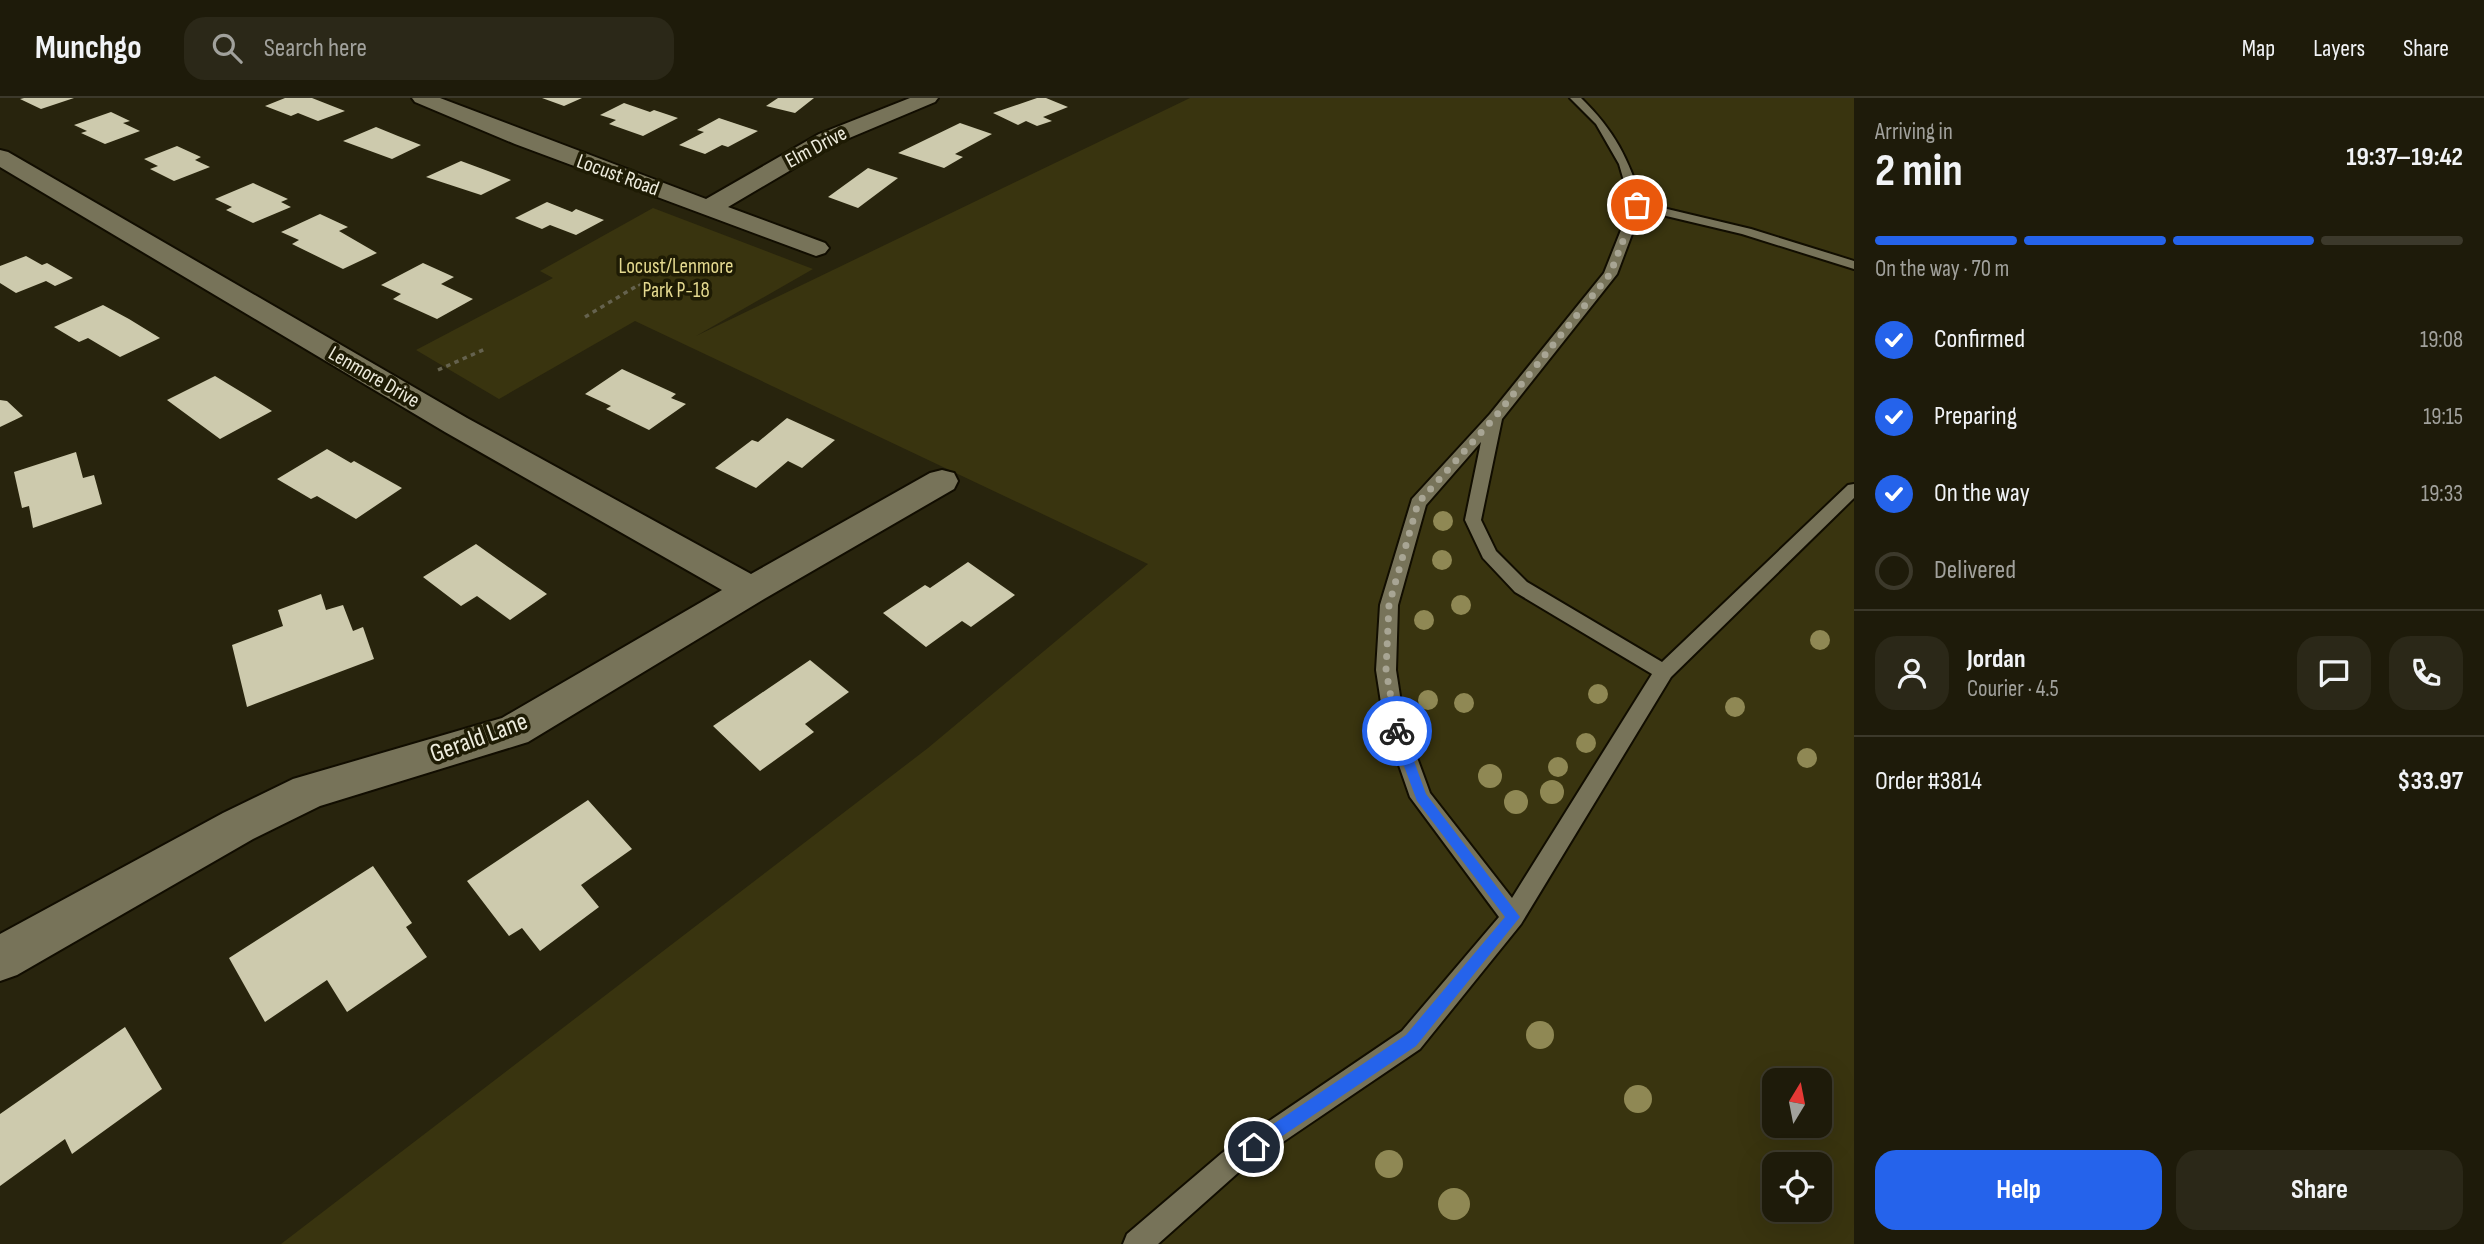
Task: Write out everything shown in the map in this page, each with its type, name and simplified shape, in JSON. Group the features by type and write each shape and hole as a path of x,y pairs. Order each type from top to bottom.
{"street":[{"name":"Locust Road","path":"422,98 523,139 816,248"},
{"name":"Elm Drive","path":"708,208 827,139 928,98"},
{"name":"Lenmore Drive","path":"0,157 456,425 751,590"},
{"name":"Gerald Lane","path":"0,959 238,826 308,792 514,731 751,590 942,481"}],"lane":[{"path":"1513,917 1421,797 1394,722 1386,670 1389,605 1418,503 1495,417 1610,274 1637,205 1625,164 1600,122 1575,98"},
{"path":"1637,205 1731,225 1854,265"},
{"path":"1495,417 1473,520 1489,554 1521,587 1664,671"},
{"path":"1137,1244 1231,1162 1411,1040 1513,917 1664,671 1854,489"}],"path":[{"path":"585,317 641,284"},
{"path":"435,371 485,349"}],"green space":[{"name":"Locust/Lenmore Park P-18","path":"1190,98 1854,98 1854,1244 281,1244 928,748 1148,564 635,321 499,399 416,350 553,278 540,271 653,208 813,269 696,336"}],"building":[{"path":"74,98 41,109 20,99"},
{"path":"285,98 312,98 345,111 318,121 298,113 291,116 265,106"},
{"path":"542,98 582,98 564,106"},
{"path":"778,98 814,98 795,113 766,106"},
{"path":"1037,98 1046,98 1068,107 1043,117 1052,121 1037,126 1026,121 1018,125 993,113"},
{"path":"624,103 678,118 643,136 609,124 616,120 600,115"},
{"path":"111,112 130,121 123,123 140,131 105,144 81,133 87,131 74,125"},
{"path":"719,118 758,131 728,147 722,145 705,154 679,145 704,132 697,130"},
{"path":"960,123 992,134 955,154 963,157 944,168 898,153"},
{"path":"376,127 421,145 392,159 343,141"},
{"path":"177,146 201,157 195,160 210,167 174,181 150,169 158,166 144,159"},
{"path":"461,161 511,180 481,195 426,177"},
{"path":"868,168 898,178 858,208 828,197"},
{"path":"253,183 288,199 281,202 291,207 253,223 226,210 232,207 215,199"},
{"path":"547,202 604,220 576,235 550,225 542,229 515,218"},
{"path":"320,214 348,227 339,231 377,253 343,269 292,244 299,240 281,232"},
{"path":"26,256 42,265 47,263 73,278 55,286 46,281 16,293 0,283 0,266"},
{"path":"423,263 454,277 441,284 473,299 437,319 393,299 401,294 381,285"},
{"path":"103,305 160,338 120,357 88,338 79,342 54,327"},
{"path":"622,369 676,394 671,398 686,404 649,430 606,409 611,406 585,394"},
{"path":"215,376 272,411 220,439 167,400"},
{"path":"0,400 7,401 23,416 0,427"},
{"path":"787,418 835,440 802,468 788,461 756,488 715,468 752,440 758,442"},
{"path":"327,449 402,488 356,519 317,496 311,499 277,479"},
{"path":"76,452 83,478 94,475 102,504 33,528 29,506 22,508 14,472"},
{"path":"476,544 547,594 510,620 477,596 461,606 423,577"},
{"path":"968,562 1015,595 971,627 962,621 926,647 883,613 925,585 930,588"},
{"path":"321,594 326,610 343,605 353,631 363,627 374,659 247,707 232,645 283,626 278,610"},
{"path":"810,660 849,692 805,724 814,732 760,771 713,726"},
{"path":"588,800 632,849 581,885 599,907 540,951 522,928 509,936 467,881"},
{"path":"373,866 412,923 406,927 427,957 347,1012 327,980 265,1022 229,958"},
{"path":"125,1027 162,1089 72,1154 65,1139 0,1186 0,1114"}],"way so far":[{"path":"1397,731 1386,670 1389,605 1418,503 1495,417 1610,274 1637,205"}],"route":[{"path":"1254,1147 1411,1040 1513,917 1421,797 1397,731"}]}
